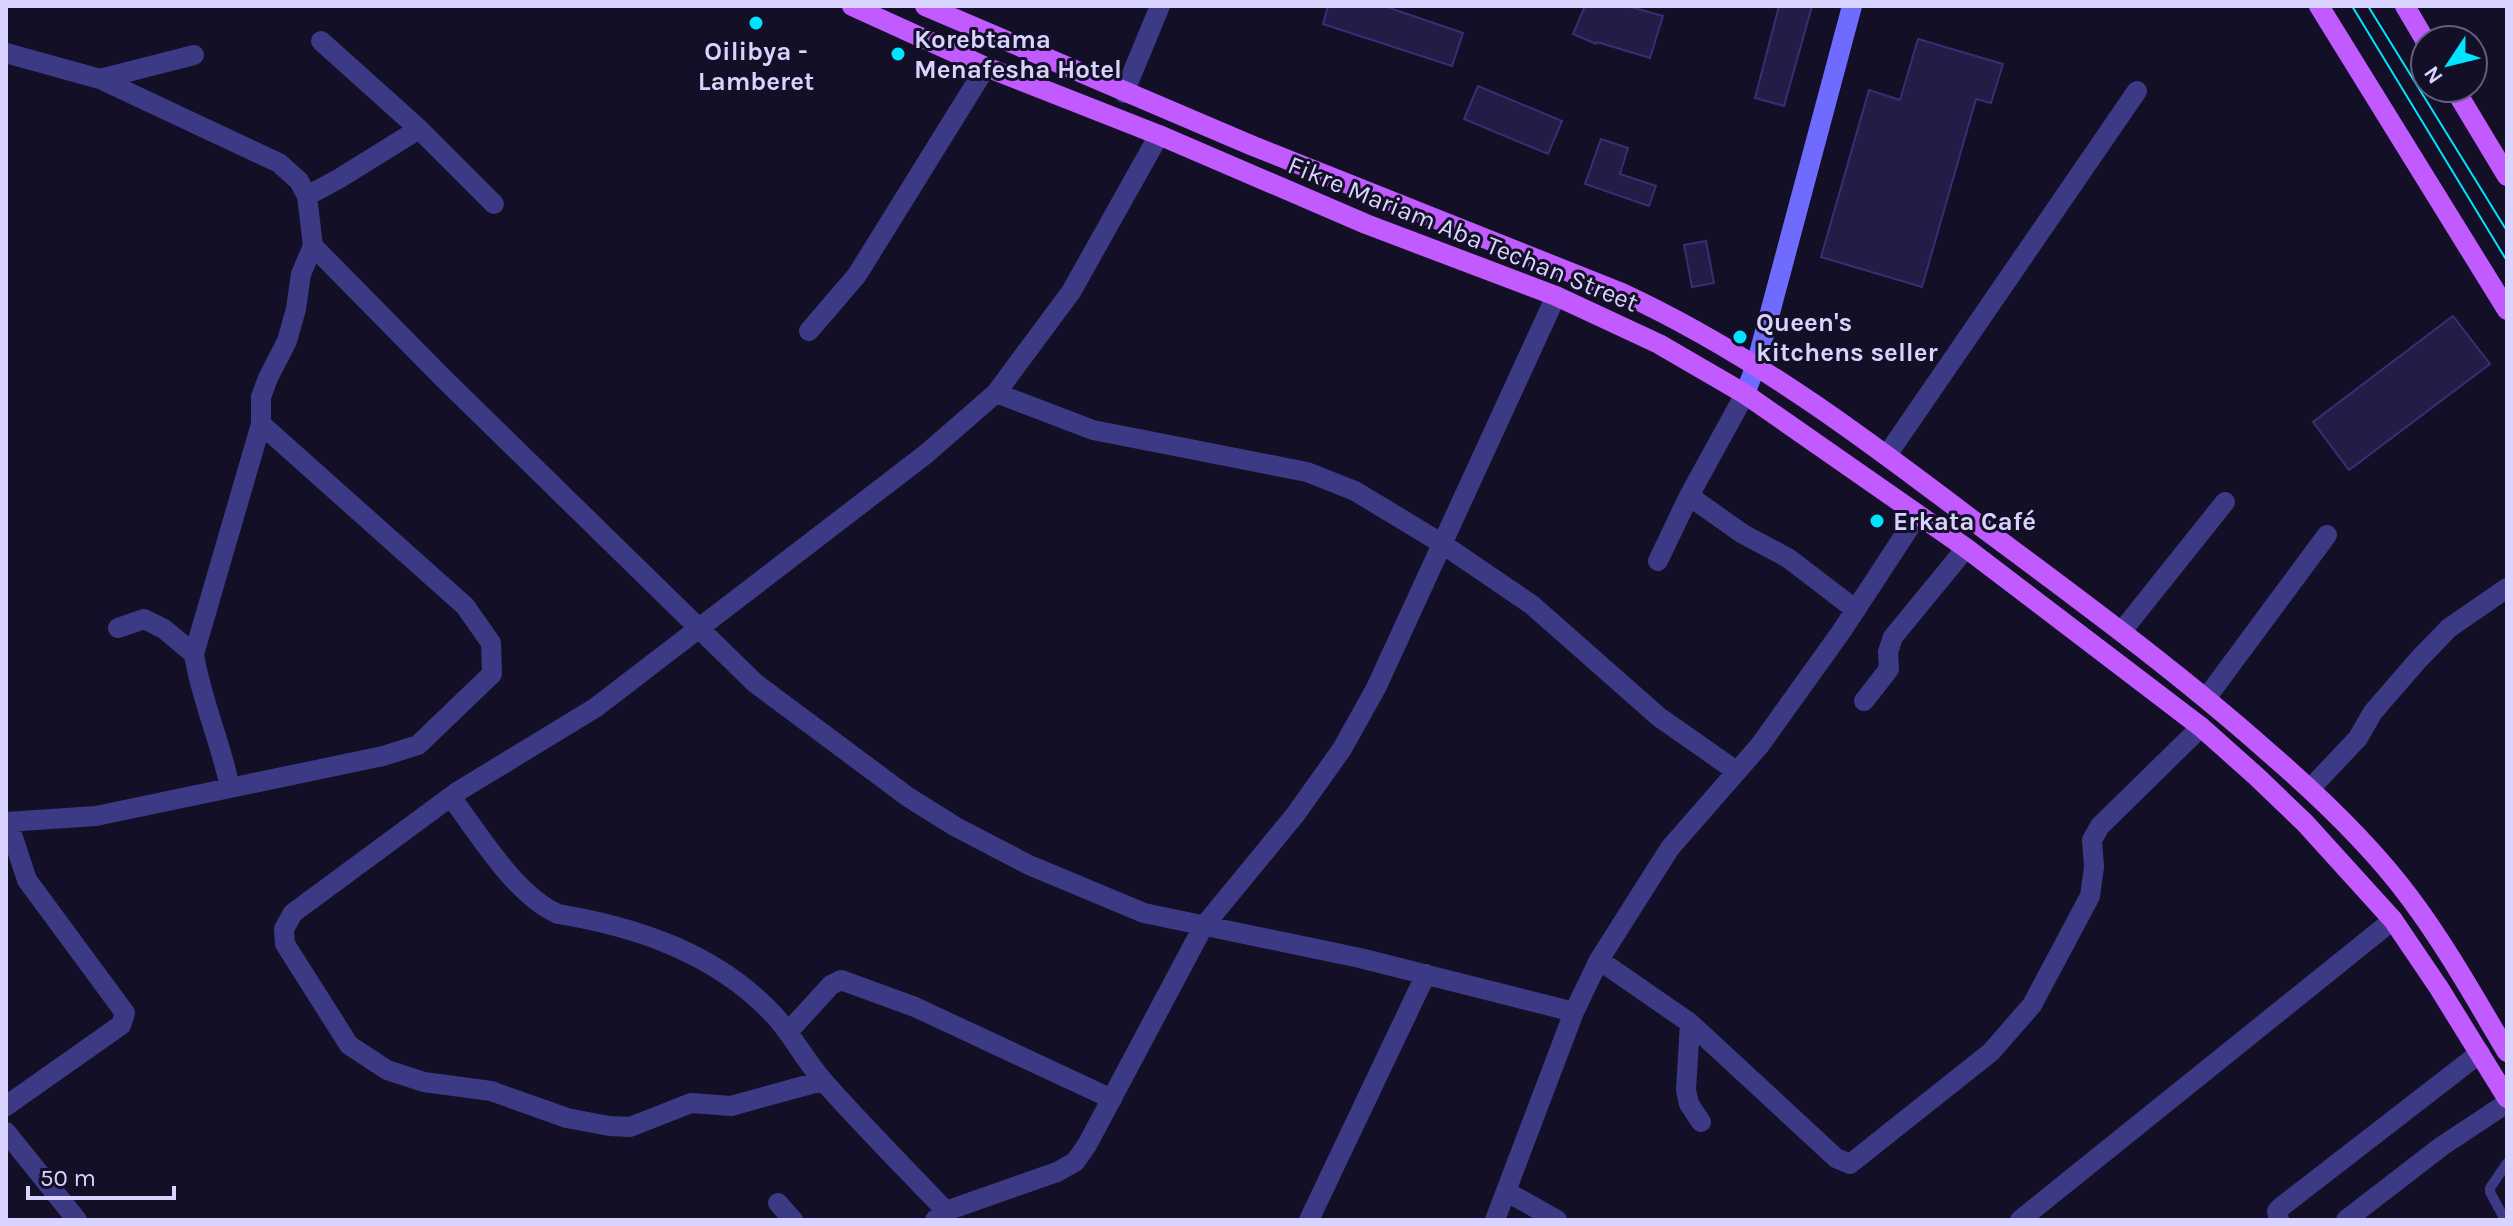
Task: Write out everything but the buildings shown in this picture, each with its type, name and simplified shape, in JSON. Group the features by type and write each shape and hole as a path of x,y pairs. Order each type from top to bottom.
{"main road":[{"name":"Fikre Mariam Aba Techan Street","path":"852,6 986,67 1159,135 1366,224 1556,296 1659,344 1745,394 1966,548 2122,665 2201,727 2305,823 2393,920 2507,1100"},
{"name":"Fikre Mariam Aba Techan Street","path":"925,6 1124,93 1622,293 1676,318 1756,365 1887,455 2129,636 2207,697 2310,789 2410,897 2501,1029 2507,1052"},
{"path":"2319,6 2507,310"},
{"path":"2405,6 2416,24"},
{"path":"2464,104 2507,176"},
{"path":"2122,665 2129,636"}],"street":[{"path":"1124,93 1160,6"},
{"path":"1658,561 1689,496 1745,394 1756,365 1852,6"},
{"path":"321,41 419,129 494,204"},
{"path":"6,53 100,79 279,163 299,181 307,196 313,246 301,274 287,341 261,397 261,424 194,654 198,679 224,754 230,788"},
{"path":"100,79 194,55"},
{"path":"809,331 857,275 986,67"},
{"path":"1887,455 2137,91"},
{"path":"307,196 419,129"},
{"path":"822,1081 731,1106 691,1103 630,1127 567,1118 491,1091 424,1082 387,1070 349,1045 285,944 284,929 293,913 451,797 595,708 926,454 996,393 1071,292 1159,135"},
{"path":"313,246 443,378 755,683 908,797 956,827 1029,865 1130,907 1203,927 1360,958 1574,1012"},
{"path":"451,797 514,878 545,908 558,914 658,937 710,963 748,989 788,1032 822,1081 941,1216 1057,1172 1075,1162 1203,927 1295,815 1342,749 1376,688 1556,296"},
{"path":"996,393 1093,430 1307,472 1355,491 1441,543 1532,605 1659,717 1736,771"},
{"path":"6,1106 121,1025 125,1013 27,880 7,822 96,816 383,756 418,745 492,674 491,643 465,606 261,424"},
{"path":"1689,496 1743,534 1788,558 1856,610"},
{"path":"2129,636 2225,502"},
{"path":"1495,1220 1574,1012 1599,960 1670,848 1760,745 1856,610 1917,516"},
{"path":"2207,697 2327,535"},
{"path":"1864,701 1889,669 1888,652 1893,637 1966,548"},
{"path":"2310,789 2358,738 2373,712 2449,628 2507,588"},
{"path":"118,628 144,619 164,629 194,654"},
{"path":"1599,960 1690,1023 1836,1158 1850,1164 1991,1052 2032,1005 2090,896 2094,867 2092,840 2100,826 2201,727"},
{"path":"2020,1220 2393,920"},
{"path":"1309,1220 1426,974"},
{"path":"788,1032 831,985 841,980 915,1007 1112,1099"},
{"path":"1690,1023 1686,1090 1689,1104 1701,1122"},
{"path":"2279,1220 2277,1211 2281,1207 2480,1053"},
{"path":"2346,1220 2507,1100"},
{"path":"6,1132 77,1220"},
{"path":"1507,1192 1557,1220"},
{"path":"778,1203 793,1220"}],"lane":[{"path":"2505,1220 2490,1188 2507,1163"}],"tram line":[{"path":"2352,6 2507,261"},
{"path":"2368,6 2507,231"}],"place":[{"name":"Oilibya - Lamberet","path":"756,23"},
{"name":"Korebtama Menafesha Hotel","path":"898,54"},
{"name":"Queen's kitchens seller","path":"1740,337"},
{"name":"Erkata Café","path":"1877,521"}]}
